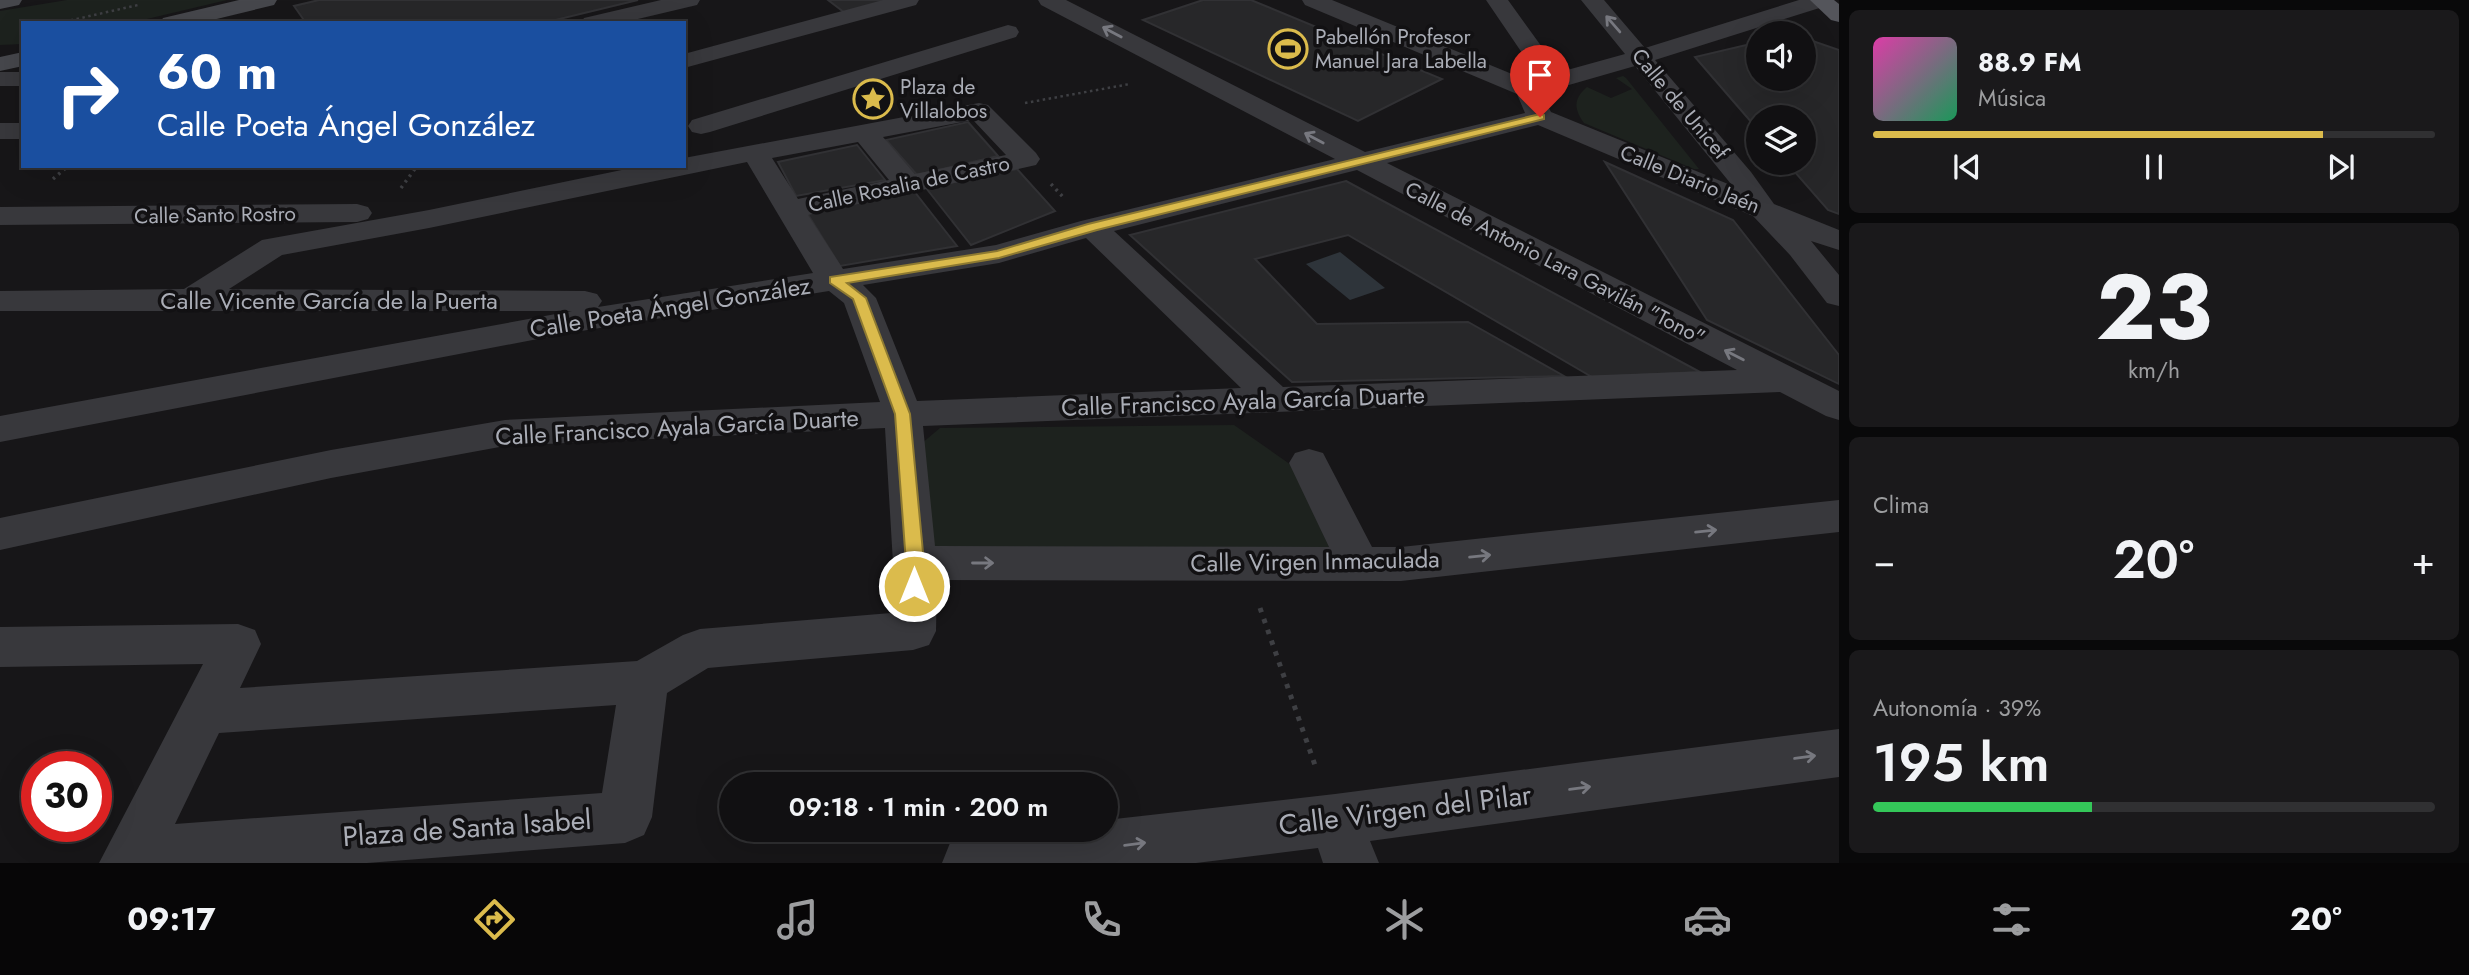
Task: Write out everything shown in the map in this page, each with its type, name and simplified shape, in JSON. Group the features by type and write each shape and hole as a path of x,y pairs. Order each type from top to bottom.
{"main road":[{"path":"1821,0 1839,15"}],"street":[{"path":"0,2 11,0"},
{"path":"179,21 266,0"},
{"path":"601,21 690,0"},
{"path":"686,60 827,13 908,0"},
{"name":"Calle de Antonio Lara Gavilán \"Tono\"","path":"1049,0 1839,407"},
{"name":"Calle Diario Jaén","path":"1313,0 1764,210 1839,241"},
{"path":"1497,0 1554,82"},
{"name":"Calle de Unicef","path":"1592,0 1741,178 1764,210"},
{"name":"Calle Poeta Ángel González","path":"0,429 569,321 999,254 1093,227 1359,162 1534,103 1554,82 1821,0"},
{"path":"692,126 1008,32"},
{"path":"0,64 21,59"},
{"path":"0,79 21,79"},
{"path":"979,111 1026,159"},
{"name":"Calle Santo Rostro","path":"686,166 979,111"},
{"path":"204,712 644,682 700,649 913,631 915,563 903,414 859,298 835,280 792,209 746,153 692,126"},
{"path":"0,131 21,131"},
{"path":"863,131 908,184"},
{"name":"Calle Rosalia de Castro","path":"792,209 1026,159"},
{"name":"Calle Santo Rostro","path":"191,299 273,247 429,219 674,168"},
{"path":"1764,210 1801,248 1839,296"},
{"name":"Calle Santo Rostro","path":"0,216 381,213 429,219"},
{"path":"1093,227 1275,400"},
{"name":"Calle Vicente García de la Puerta","path":"0,302 191,299 699,301"},
{"name":"Calle Francisco Ayala García Duarte","path":"0,534 317,467 505,433 903,414 1783,380"},
{"path":"1309,463 1360,565"},
{"name":"Calle Virgen Inmaculada","path":"915,563 1401,564 1839,516"},
{"name":"Plaza de Santa Isabel","path":"0,647 238,644 130,858"},
{"name":"Plaza de Santa Isabel","path":"130,858 625,817 644,682"},
{"name":"Calle Virgen del Pilar","path":"970,863 1343,842 1839,753"}],"path":[{"path":"68,21 148,3"},
{"path":"979,111 1189,73"},
{"path":"1026,159 1093,227"},
{"path":"1244,564 1343,842"}],"shaded area":[{"path":"67,0 227,0 138,21 21,21 21,44 0,45 0,11"},
{"path":"1623,76 1699,169 1584,123 1576,104 1582,91 1587,87 1611,98 1632,89 1616,78"},
{"path":"1340,252 1385,288 1350,300 1306,264"},
{"path":"1234,425 1294,467 1329,547 934,554 921,444 940,428"}],"building":[{"path":"319,0 638,0 551,21 305,21 294,6"},
{"path":"828,0 892,0 845,13"},
{"name":"Pabellón Profesor Manuel Jara Labella","path":"1203,0 1251,0 1442,79 1358,121 1143,20"},
{"path":"1816,42 1839,50 1839,214 1828,210 1797,175 1816,175 1816,105 1746,105 1746,116 1695,57 1746,45 1746,91 1816,91"},
{"path":"968,122 998,156 917,175 886,140"},
{"path":"857,145 885,180 796,196 778,162"},
{"path":"1605,162 1733,220 1839,355 1839,384 1707,320"},
{"path":"1017,169 1055,211 971,245 926,188"},
{"path":"1346,181 1700,372 1592,377 1348,235 1255,259 1317,324 1468,322 1564,376 1292,382 1130,235"},
{"path":"914,191 957,246 840,266 807,213"}],"place":[{"name":"Pabellón Profesor Manuel Jara Labella","path":"1288,49"},
{"name":"Plaza de Villalobos","path":"873,99"}],"route":[{"path":"914,586 915,563 903,414 859,298 835,280 999,254 1093,227 1540,117"}]}
